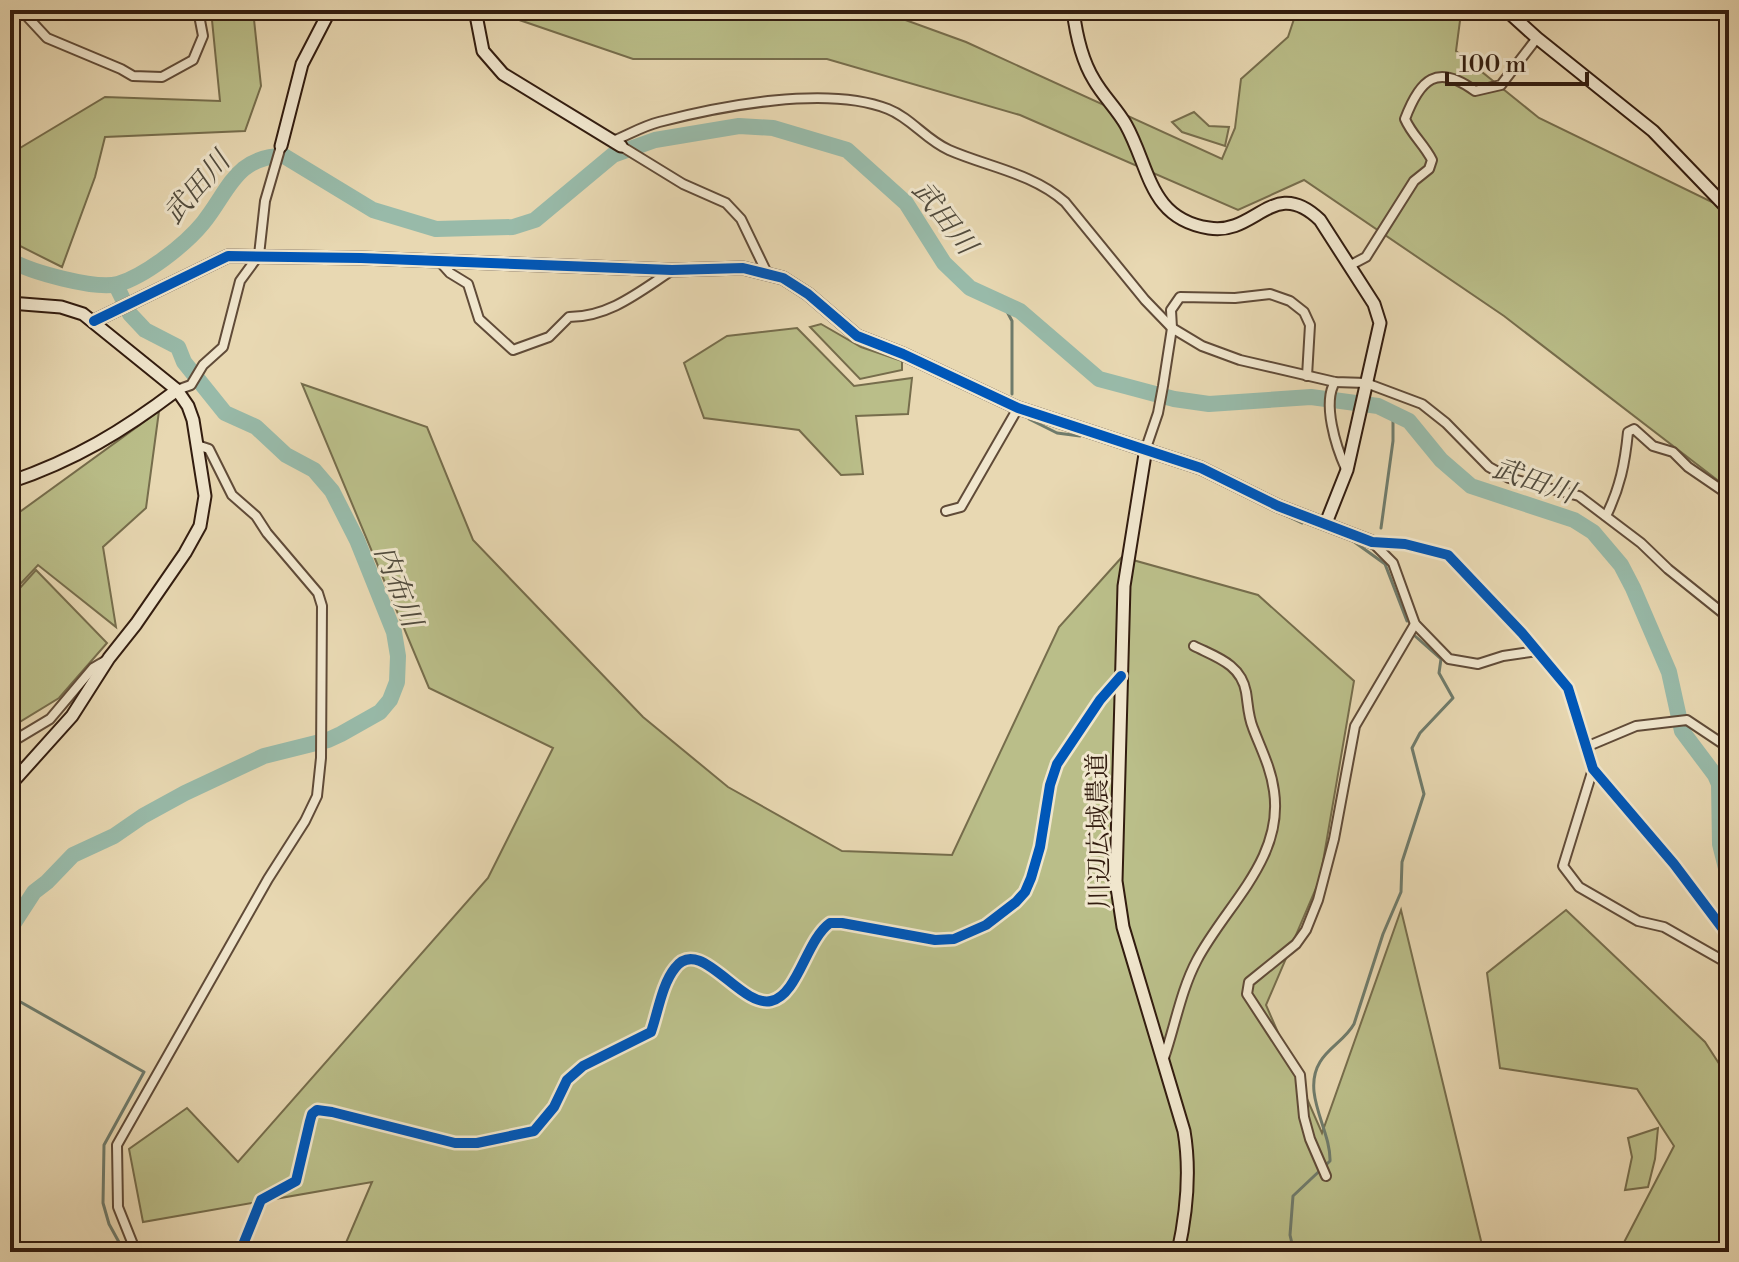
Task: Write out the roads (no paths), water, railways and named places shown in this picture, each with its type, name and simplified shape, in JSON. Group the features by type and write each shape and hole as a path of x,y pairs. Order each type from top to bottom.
{"street":[{"path":"21,10 47,38 133,76 162,77 193,60 203,36 198,10"},
{"path":"10,482 83,453 152,410 177,390 191,385 203,365 223,347 240,281 259,255 261,222 268,189 302,64 330,10"},
{"path":"475,10 483,51 503,74 683,184 726,203 741,219 767,273"},
{"path":"1073,10 1086,66 1123,121 1150,184 1168,209 1188,222 1217,230 1240,224 1281,202 1295,203 1320,220 1374,304 1380,323 1347,470 1326,523"},
{"path":"1506,10 1653,131 1729,210"},
{"path":"1349,266 1366,257 1414,181 1429,169 1432,160 1423,142 1410,132 1405,119 1413,96 1422,85 1434,77 1457,78 1475,91 1501,85 1537,38"},
{"path":"617,143 656,123 758,102 801,99 864,101 895,112 948,150 1035,181 1052,191 1092,233 1172,328 1225,356 1307,376 1333,386 1365,387 1414,400 1434,412 1489,467 1509,478 1579,496 1641,543 1729,618"},
{"path":"99,319 228,256 672,270 743,268 783,278 808,294 857,336 1018,408 1201,468 1278,506 1372,542 1405,544 1448,555 1568,688 1593,769 1674,864 1729,937"},
{"path":"441,263 468,284 479,319 513,350 549,337 569,317 585,317 613,308 672,270"},
{"path":"1146,448 1163,386 1172,328 1171,310 1184,296 1235,298 1270,294 1283,297 1308,318 1307,376"},
{"path":"10,303 61,307 99,319 177,390 188,406 205,496 200,526 136,624 109,658 72,716 10,785"},
{"path":"1333,386 1334,442 1347,470"},
{"path":"946,511 961,507 1018,408"},
{"path":"1606,516 1625,467 1628,432 1634,429 1653,446 1673,452 1688,467 1729,495"},
{"path":"136,1252 118,1207 117,1145 268,879 305,821 317,796 321,758 322,606 318,593 256,516 232,495 209,449 197,445"},
{"name":"川辺広域農道","path":"1146,448 1124,586 1115,838 1118,906 1164,1058 1189,1158 1186,1211 1178,1252"},
{"path":"1372,542 1393,563 1415,624 1449,659 1478,664 1503,656 1537,651"},
{"path":"1326,1176 1318,1162 1304,1117 1300,1075 1247,994 1249,982 1296,944 1306,930 1318,900 1334,839 1355,726 1415,624"},
{"path":"1164,1058 1188,980 1263,857 1275,813 1270,773 1252,726 1245,687 1239,673 1222,660 1194,646"},
{"path":"10,743 50,719 93,668 109,658"},
{"path":"240,1252 261,1200 296,1181 312,1114 317,1110 455,1143 477,1143 531,1132 554,1107 573,1073 651,1032 675,967 688,959 699,959 745,993 767,1001 779,997 788,989 811,946 830,923 946,940 970,934 986,925 1025,892 1040,847 1050,785 1057,764 1100,700 1121,676"},
{"path":"1586,747 1636,726 1687,720 1729,748"},
{"path":"1593,769 1563,866 1579,887 1638,921 1664,927 1729,964"}],"waterway":[{"name":"武田川","path":"10,260 79,282 108,285 129,280 164,259 186,241 235,178 254,162 268,158 284,156 373,210 436,229 513,227 535,220 613,155 655,140 739,126 773,128 847,150 906,203 944,263 970,288 1020,311 1099,379 1174,399 1209,404 1311,397 1378,406 1409,421 1441,460 1471,486 1574,520 1593,532 1621,565 1633,588 1669,672 1682,731 1719,784 1720,844 1729,880"},
{"name":"内布川","path":"10,929 34,892 73,855 114,836 185,793 264,756 341,734 380,712 390,700 397,682 398,656 394,632 357,540 332,491 314,470 286,455 256,427 225,413 184,362 178,347 145,330 130,314 116,285"},
{"path":"1002,302 1012,321 1012,394"},
{"path":"1381,528 1393,441 1393,411"},
{"path":"1029,419 1057,433 1080,436"},
{"path":"1190,470 1208,477"},
{"path":"1262,504 1302,523"},
{"path":"1353,541 1385,564 1407,621"},
{"path":"1294,1252 1290,1235 1293,1196 1330,1161 1315,1099 1315,1074 1320,1062 1354,1024 1383,934 1401,892 1402,862 1424,794 1412,748 1420,733 1453,698 1439,673 1441,659 1415,636"},
{"path":"10,996 144,1072 104,1145 103,1203 109,1224 120,1244 130,1252"}]}
